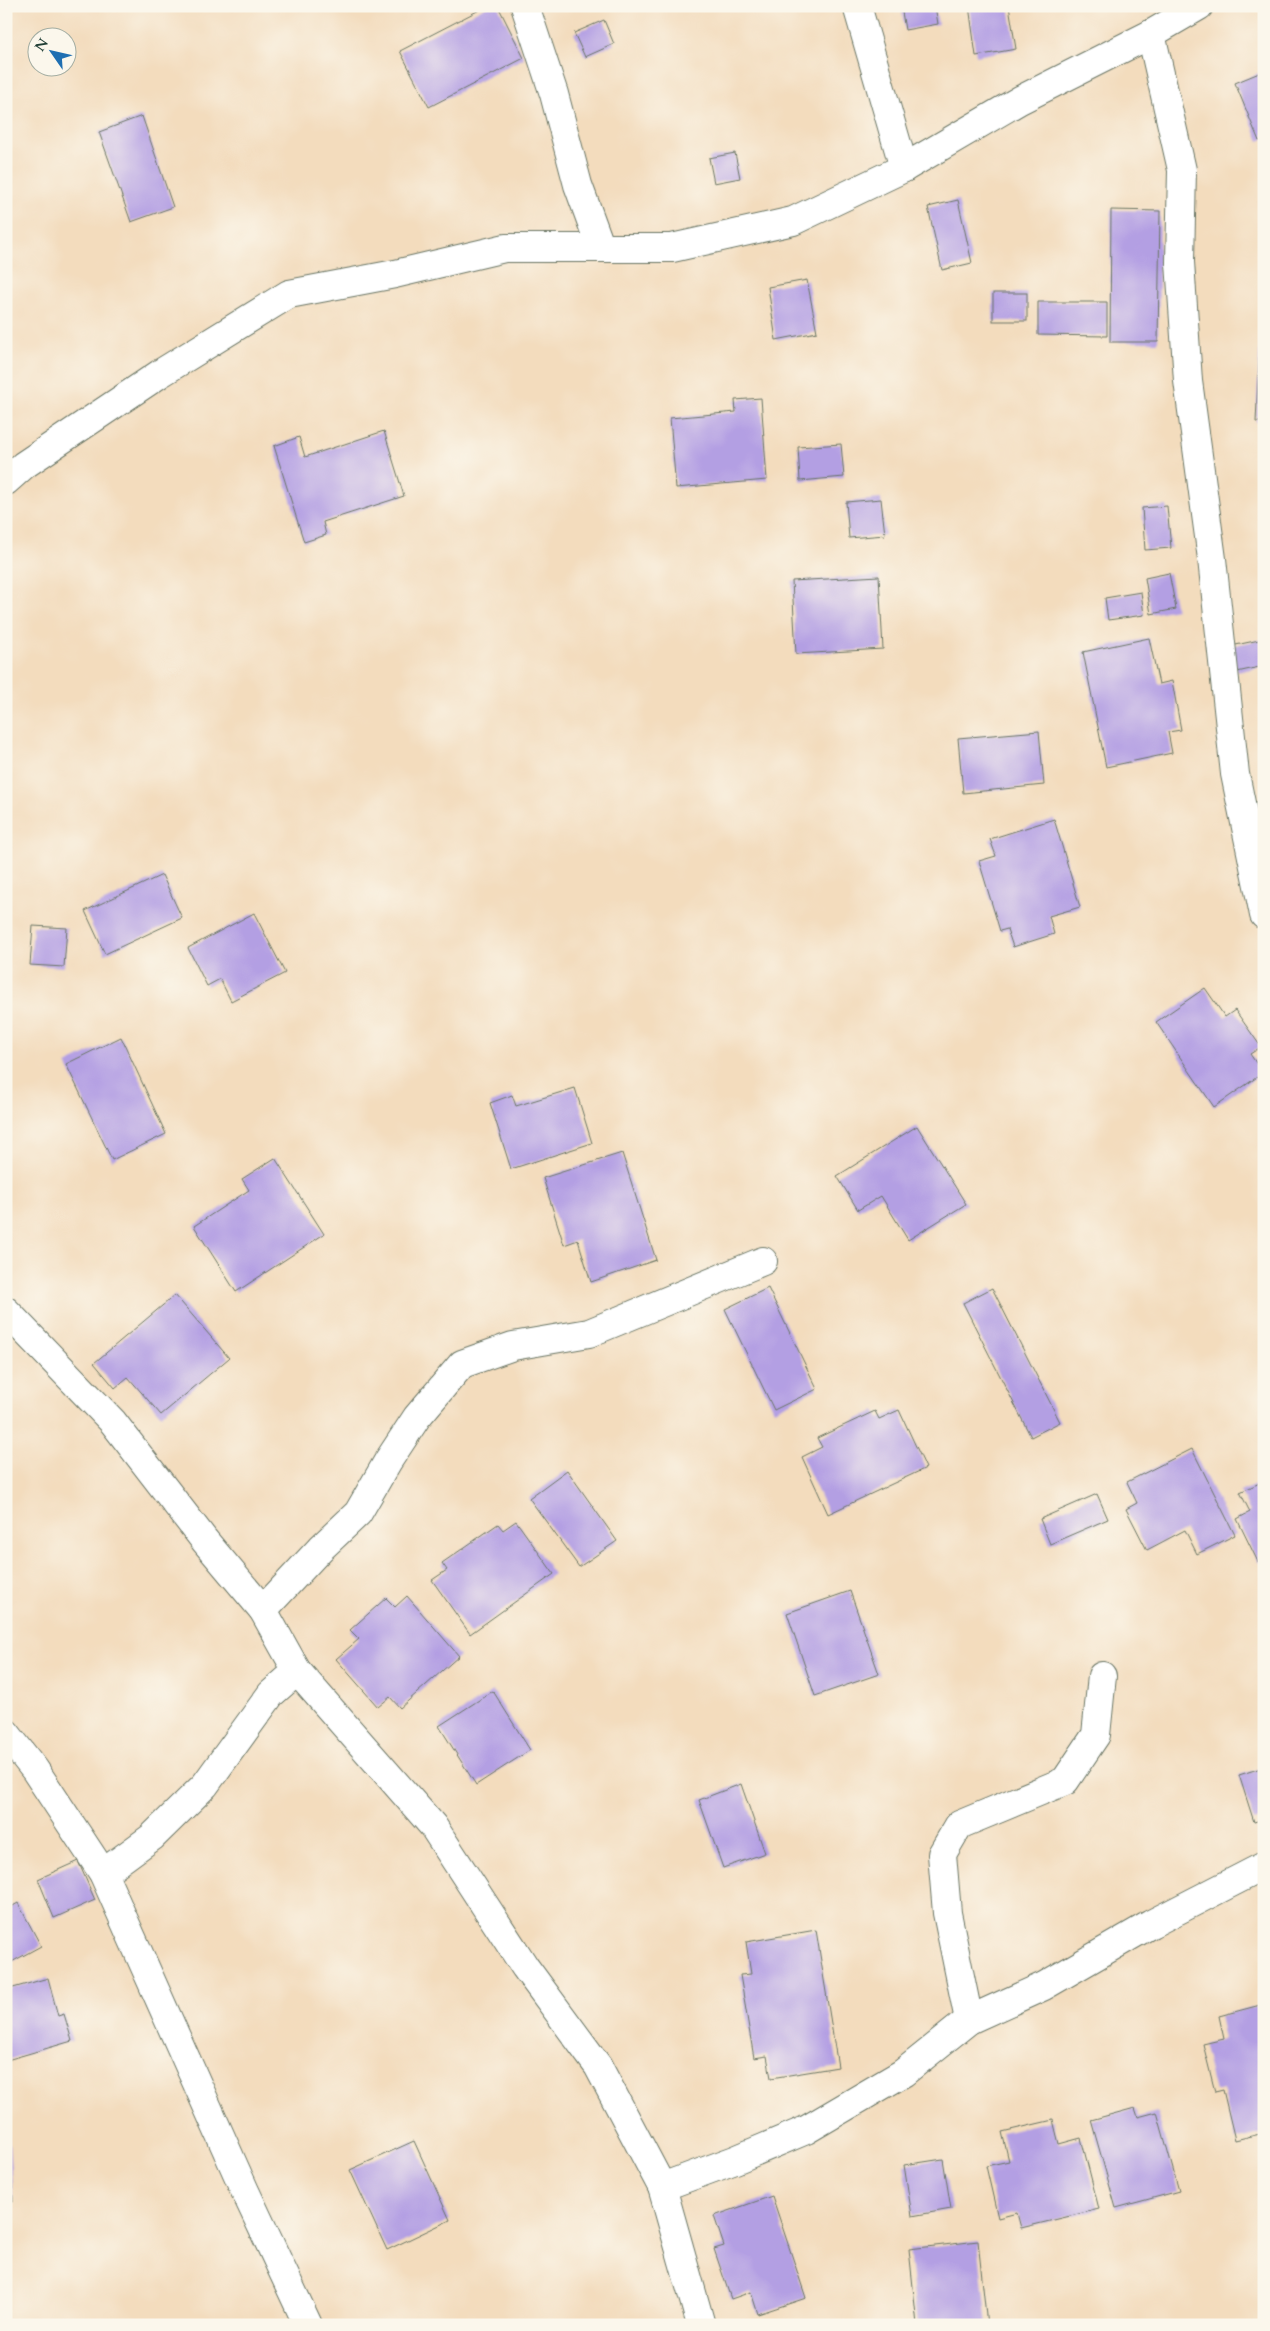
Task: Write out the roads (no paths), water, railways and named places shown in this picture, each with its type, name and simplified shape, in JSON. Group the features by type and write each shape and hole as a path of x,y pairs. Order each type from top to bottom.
{"street":[{"path":"525,6 554,94 578,185 600,248"},
{"path":"857,6 904,168"},
{"path":"6,481 24,465 162,373 289,294 395,274 505,248 672,248 794,221 904,168 1020,100 1151,34 1199,6"},
{"path":"1151,34 1182,170 1180,262 1188,381 1212,559 1235,774 1264,915"},
{"path":"263,1610 321,1548 358,1513 388,1461 417,1417 462,1364 513,1346 588,1333 763,1261"},
{"path":"6,1311 113,1422 205,1541 263,1610 297,1671 433,1826 525,1968 598,2066 662,2187 701,2325"},
{"path":"103,1873 152,1837 205,1785 271,1694 297,1671"},
{"path":"969,2020 947,1913 942,1854 959,1825 1065,1781 1096,1735 1102,1676"},
{"path":"6,1733 35,1770 103,1873 245,2191 308,2325"},
{"path":"662,2187 735,2160 806,2130 904,2073 969,2020 1044,1986 1151,1924 1264,1866"}]}
